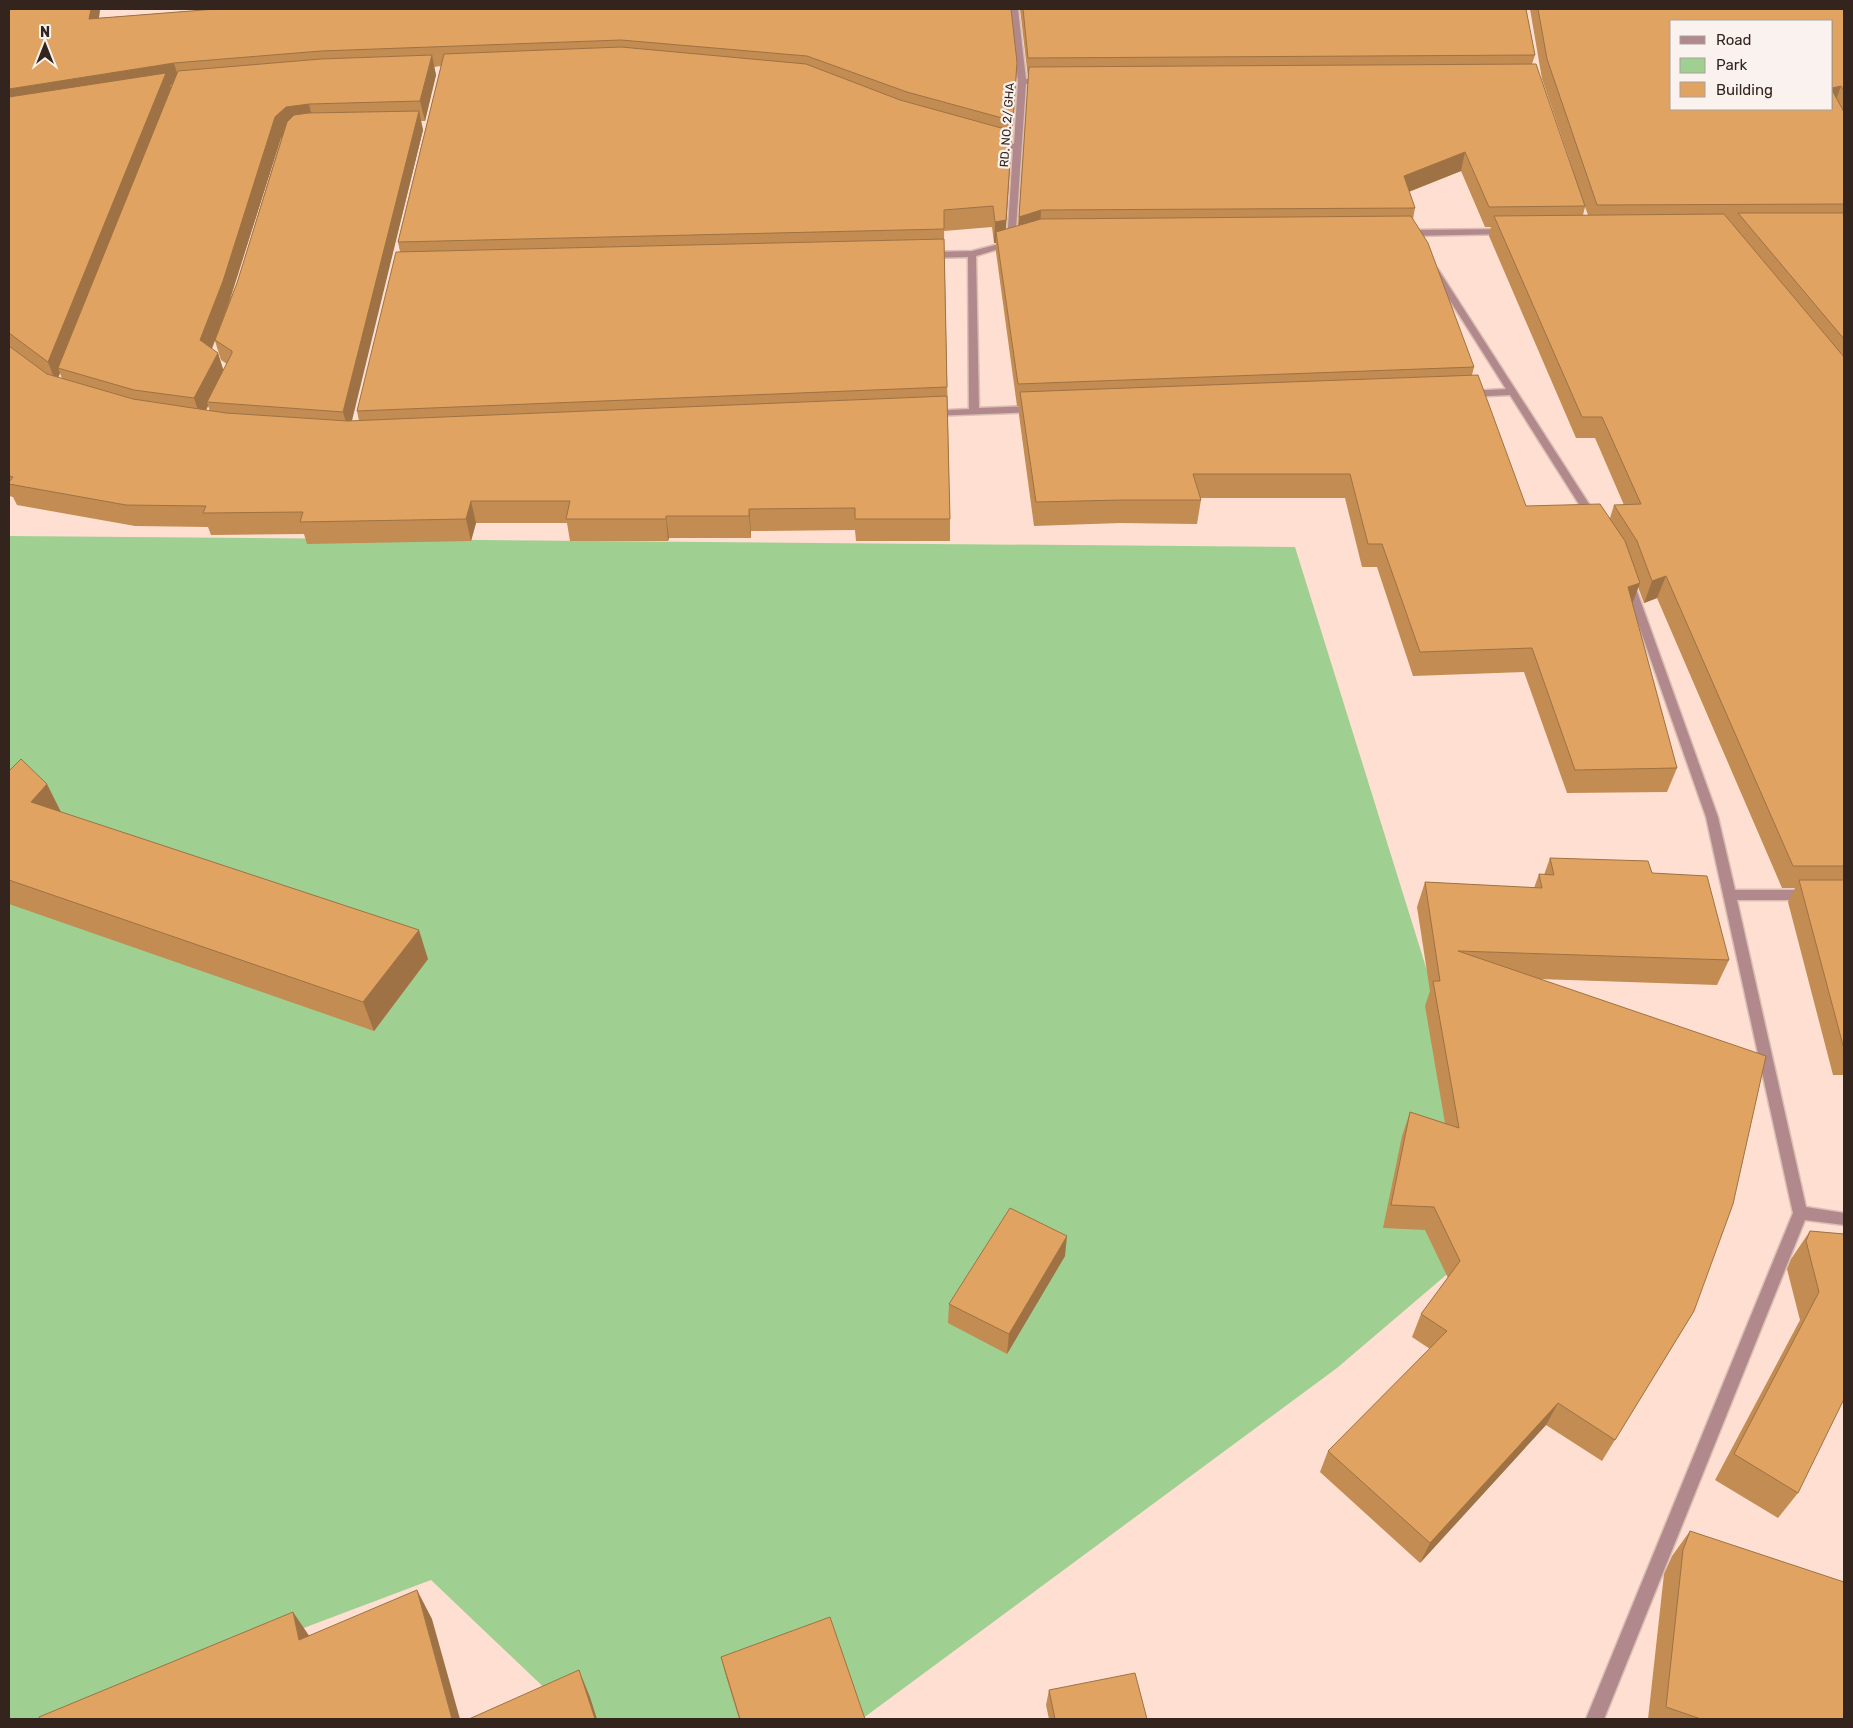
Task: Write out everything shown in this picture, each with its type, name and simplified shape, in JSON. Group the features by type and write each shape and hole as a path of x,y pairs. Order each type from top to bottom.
{"street":[{"name":"RD. NO. 2/ GHA","path":"972,254 1014,242 1017,148 1022,82 1014,9"},
{"path":"1022,82 1051,81"},
{"path":"989,140 1017,148"},
{"path":"1393,234 1519,232"},
{"path":"1411,233 1602,531"},
{"path":"922,255 972,254 974,411"},
{"path":"1455,394 1512,392"},
{"path":"916,414 1043,409"},
{"path":"1595,1719 1800,1213 1712,817 1626,573"},
{"path":"1730,894 1816,895"},
{"path":"1800,1213 1844,1219"}],"green space":[{"path":"9,536 1295,547 1506,1224 1337,1368 862,1719 577,1719 431,1580 62,1719 9,1719"}],"building":[{"path":"9,9 91,9 89,19 216,9 1011,9 1017,62 1013,121 907,92 807,56 621,40 321,51 174,63 9,89"},
{"path":"1023,9 1526,9 1535,55 1028,58"},
{"path":"1538,9 1844,9 1844,91 1841,86 1833,88 1833,20 1670,20 1670,110 1833,110 1833,92 1844,112 1844,204 1597,205 1547,59"},
{"path":"621,47 806,64 900,100 1012,131 1006,220 995,222 993,206 944,210 944,229 398,242 444,54"},
{"path":"432,55 420,101 309,104 286,107 275,117 223,281 200,340 218,353 194,398 134,390 58,368 178,71 321,59"},
{"path":"1536,64 1585,206 1489,207 1465,152 1404,176 1415,208 1041,210 1019,217 1029,67"},
{"path":"166,73 48,362 9,333 9,97"},
{"path":"419,111 343,412 207,402 232,353 232,351 215,340 237,283 287,122 294,115 309,113"},
{"path":"1738,213 1844,213 1844,339"},
{"path":"1724,214 1844,357 1844,866 1793,866 1666,576 1652,581 1637,541 1614,505 1641,504 1602,417 1582,417 1494,216"},
{"path":"1411,216 1428,243 1474,367 1018,384 996,232 1041,219"},
{"path":"944,239 947,387 357,411 396,252"},
{"path":"9,346 47,374 133,399 226,413 348,421 947,396 950,519 855,519 855,508 749,509 749,516 666,516 666,519 566,519 570,501 471,501 466,519 300,522 303,512 203,513 206,506 126,505 9,484 13,477 9,476"},
{"path":"1478,375 1526,506 1600,504 1625,541 1640,583 1628,587 1677,768 1575,770 1532,648 1420,652 1382,544 1368,544 1350,474 1193,474 1201,500 1036,502 1020,392"},
{"path":"21,759 47,784 31,802 419,930 363,1002 9,880 9,771"},
{"path":"1550,858 1648,861 1652,873 1707,876 1729,960 1458,951 1766,1056 1733,1204 1694,1311 1615,1440 1558,1403 1430,1543 1328,1451 1447,1331 1421,1314 1460,1261 1434,1207 1391,1205 1410,1112 1459,1128 1433,981 1440,981 1425,882 1542,888 1539,874 1554,875"},
{"path":"1799,880 1844,880 1844,1049"},
{"path":"1010,1208 1067,1236 1009,1334 949,1304"},
{"path":"1810,1231 1844,1234 1844,1399 1798,1493 1734,1454 1819,1292 1806,1241"},
{"path":"1690,1531 1844,1582 1844,1719 1701,1719 1666,1707 1683,1550"},
{"path":"417,1590 452,1719 40,1719 39,1717 293,1612 299,1640"},
{"path":"830,1617 865,1719 740,1719 721,1657"},
{"path":"579,1670 595,1719 469,1719"},
{"path":"1135,1673 1147,1719 1055,1719 1049,1690"}]}
